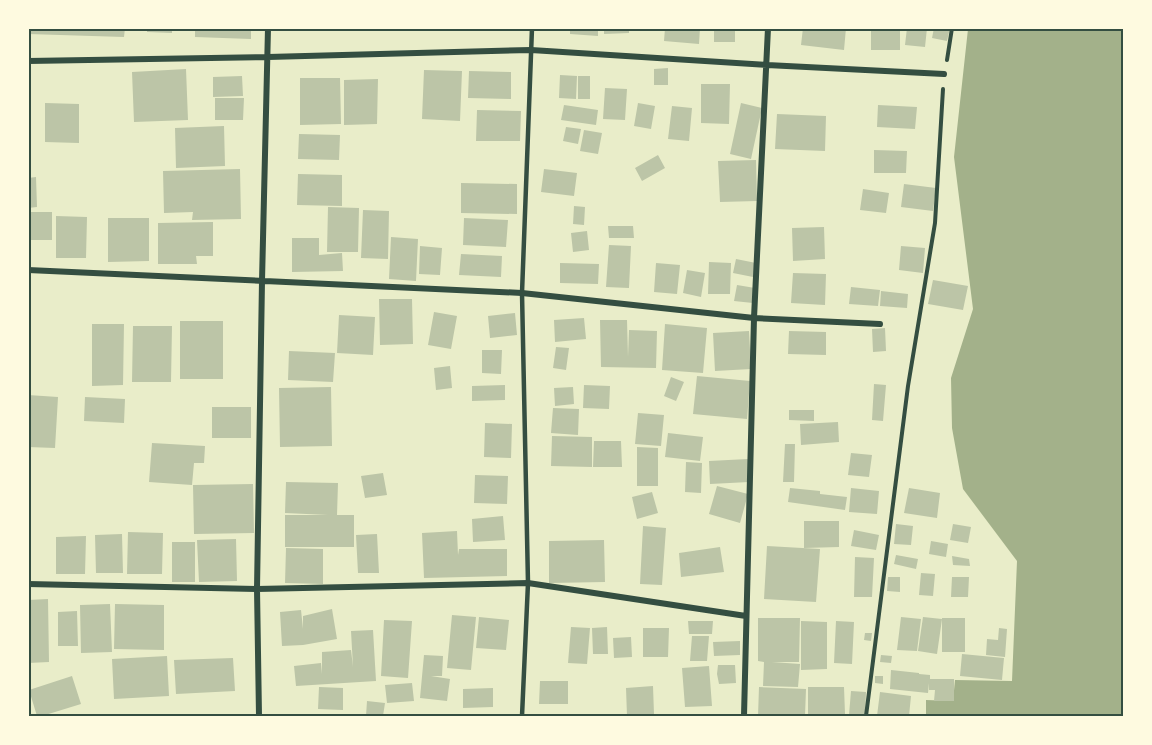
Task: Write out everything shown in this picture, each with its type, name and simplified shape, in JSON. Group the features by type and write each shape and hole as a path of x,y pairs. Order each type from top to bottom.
{"street":[{"path":"259,717 257,589 268,28"},
{"path":"744,717 754,318 768,28"},
{"path":"28,61 531,50 944,74"},
{"path":"28,270 522,293 754,318 880,324"},
{"path":"28,584 257,589 528,583 746,616"}],"lane":[{"path":"522,717 528,583 522,293 532,28"}],"path":[{"path":"866,717 908,386 934,223 944,74 952,28"}],"shaded area":[{"path":"968,29 1123,29 1123,716 926,716 926,700 953,701 955,680 1012,681 1017,561 963,489 952,428 951,378 973,309 954,157"}],"building":[{"path":"28,28 125,28 124,37 28,34"},
{"path":"147,28 172,28 172,33 147,32"},
{"path":"195,28 251,28 251,39 195,37"},
{"path":"570,28 598,28 598,36 570,34"},
{"path":"604,28 629,28 629,33 604,34"},
{"path":"665,28 700,28 699,44 664,41"},
{"path":"714,28 735,28 735,42 714,42"},
{"path":"803,28 846,28 844,50 801,45"},
{"path":"871,28 900,28 900,50 871,50"},
{"path":"907,28 927,28 925,47 905,45"},
{"path":"934,28 950,28 947,41 932,38"},
{"path":"668,68 668,85 654,85 654,69"},
{"path":"186,69 188,120 134,122 132,72"},
{"path":"424,70 462,71 460,121 422,119"},
{"path":"469,71 511,72 511,99 468,98"},
{"path":"560,75 577,76 576,99 559,98"},
{"path":"242,76 243,96 213,97 213,77"},
{"path":"578,76 590,76 590,99 578,99"},
{"path":"300,78 340,78 341,124 300,125"},
{"path":"378,79 377,124 344,125 344,80"},
{"path":"701,84 730,84 729,124 701,123"},
{"path":"605,88 627,89 625,120 603,119"},
{"path":"28,93 30,93 31,124 28,124"},
{"path":"215,98 244,98 243,120 215,120"},
{"path":"45,103 79,104 79,143 45,142"},
{"path":"638,103 655,106 651,129 634,126"},
{"path":"741,103 762,108 751,159 730,154"},
{"path":"564,105 598,110 596,125 561,120"},
{"path":"878,105 917,107 915,129 877,127"},
{"path":"672,106 692,108 689,141 668,139"},
{"path":"477,110 521,111 520,141 476,141"},
{"path":"777,114 826,116 825,151 775,149"},
{"path":"224,126 225,166 176,168 175,128"},
{"path":"566,127 581,129 578,144 563,141"},
{"path":"584,130 602,133 598,154 580,151"},
{"path":"299,134 340,135 339,160 298,159"},
{"path":"874,150 907,151 906,173 874,173"},
{"path":"658,155 665,168 642,181 635,168"},
{"path":"756,160 757,201 720,202 718,161"},
{"path":"240,169 241,219 192,220 193,212 164,213 163,171"},
{"path":"544,169 577,173 574,196 541,192"},
{"path":"298,174 342,175 342,206 297,205"},
{"path":"36,177 37,207 28,208 28,178"},
{"path":"461,183 517,184 517,214 461,213"},
{"path":"904,184 936,188 933,211 901,207"},
{"path":"863,189 889,193 886,213 860,210"},
{"path":"574,206 585,207 584,225 573,224"},
{"path":"328,207 359,208 358,252 327,252"},
{"path":"363,210 389,211 388,259 361,258"},
{"path":"28,212 52,212 52,240 28,240"},
{"path":"56,216 87,217 86,258 56,258"},
{"path":"108,218 149,218 149,261 108,262"},
{"path":"464,218 508,220 506,247 463,245"},
{"path":"213,222 213,256 196,256 197,264 158,264 158,223"},
{"path":"608,226 633,226 634,238 609,238"},
{"path":"824,227 825,259 793,261 792,228"},
{"path":"587,231 589,250 573,252 571,233"},
{"path":"391,237 418,239 416,281 389,279"},
{"path":"292,238 319,238 319,255 342,253 343,271 292,272"},
{"path":"609,245 631,246 629,288 606,287"},
{"path":"420,246 442,248 440,275 419,274"},
{"path":"901,246 925,248 923,273 899,270"},
{"path":"461,254 502,256 501,277 459,275"},
{"path":"736,259 756,263 753,277 733,273"},
{"path":"709,262 731,263 730,294 708,294"},
{"path":"560,263 599,264 598,284 560,283"},
{"path":"656,263 680,265 677,294 654,292"},
{"path":"687,270 705,273 701,297 683,293"},
{"path":"793,273 826,274 825,305 791,303"},
{"path":"933,280 968,286 963,310 928,304"},
{"path":"737,285 755,288 753,303 734,301"},
{"path":"851,287 880,290 878,306 849,304"},
{"path":"881,291 908,294 907,308 880,306"},
{"path":"379,299 412,299 413,344 380,345"},
{"path":"434,312 457,316 451,349 428,345"},
{"path":"515,313 517,335 490,338 488,316"},
{"path":"339,315 375,317 373,355 337,353"},
{"path":"584,318 586,339 555,342 554,320"},
{"path":"600,320 627,320 628,357 629,330 657,331 656,368 601,367"},
{"path":"180,321 223,321 223,379 180,379"},
{"path":"92,324 124,324 123,385 92,386"},
{"path":"665,324 707,328 703,373 662,370"},
{"path":"133,326 172,326 171,382 132,382"},
{"path":"885,328 886,351 873,352 872,329"},
{"path":"749,331 751,369 715,371 713,333"},
{"path":"789,331 826,332 826,355 788,354"},
{"path":"556,347 569,348 566,370 553,368"},
{"path":"482,350 502,350 501,374 482,373"},
{"path":"289,351 335,353 333,382 288,380"},
{"path":"450,366 452,388 436,390 434,368"},
{"path":"697,376 750,381 747,419 693,414"},
{"path":"671,377 684,382 676,401 664,396"},
{"path":"874,384 886,385 883,421 872,420"},
{"path":"505,385 505,400 472,401 472,386"},
{"path":"584,385 610,386 609,409 583,408"},
{"path":"331,387 332,446 280,447 279,388"},
{"path":"573,387 574,404 555,406 554,388"},
{"path":"28,395 58,397 55,448 28,447"},
{"path":"85,397 125,399 124,423 84,421"},
{"path":"212,407 251,407 251,438 212,438"},
{"path":"553,408 579,409 578,435 551,433"},
{"path":"789,410 814,410 814,421 789,420"},
{"path":"638,413 664,415 661,446 635,444"},
{"path":"838,422 839,442 801,445 800,424"},
{"path":"485,423 512,424 511,458 484,457"},
{"path":"668,433 703,437 700,461 665,457"},
{"path":"552,436 592,437 592,467 551,466"},
{"path":"594,441 621,441 622,467 593,467"},
{"path":"152,443 205,446 204,463 194,463 192,485 149,482"},
{"path":"785,444 795,444 794,482 783,482"},
{"path":"637,447 658,448 658,486 637,486"},
{"path":"851,453 872,455 869,477 848,475"},
{"path":"748,459 749,482 710,484 709,461"},
{"path":"686,462 702,463 701,493 685,492"},
{"path":"383,473 387,495 365,498 361,476"},
{"path":"475,475 508,476 507,504 474,503"},
{"path":"286,482 338,483 337,515 354,515 354,547 285,547 285,515 328,515 285,513"},
{"path":"253,484 254,533 194,534 193,485"},
{"path":"717,486 748,494 740,523 709,514"},
{"path":"790,488 847,497 845,510 788,502"},
{"path":"851,488 879,491 877,514 849,512"},
{"path":"909,488 940,493 937,518 904,513"},
{"path":"652,492 658,513 637,519 632,497"},
{"path":"503,516 505,540 473,542 472,519"},
{"path":"804,521 839,521 839,547 804,548"},
{"path":"896,524 913,526 911,545 894,544"},
{"path":"953,524 971,527 968,543 950,540"},
{"path":"643,526 666,528 662,585 640,584"},
{"path":"854,530 879,535 876,550 851,546"},
{"path":"457,531 458,555 459,549 507,549 507,576 424,578 422,533"},
{"path":"128,532 163,533 162,574 127,574"},
{"path":"122,534 123,573 96,573 95,535"},
{"path":"377,534 379,573 358,573 356,535"},
{"path":"86,536 85,574 56,574 56,537"},
{"path":"236,539 237,581 199,582 197,540"},
{"path":"604,540 605,582 549,583 549,541"},
{"path":"931,541 948,544 946,557 929,554"},
{"path":"172,542 195,542 195,582 172,582"},
{"path":"767,546 820,549 816,602 764,599"},
{"path":"720,547 724,572 681,577 679,553"},
{"path":"286,548 323,549 323,584 285,583"},
{"path":"896,555 918,559 916,569 894,564"},
{"path":"952,556 969,559 970,566 953,565"},
{"path":"855,557 874,558 872,597 854,597"},
{"path":"921,573 935,574 933,596 919,595"},
{"path":"888,577 900,577 900,592 887,591"},
{"path":"952,577 969,577 968,597 951,597"},
{"path":"48,599 49,662 28,663 28,600"},
{"path":"110,604 112,652 81,653 80,605"},
{"path":"115,604 164,605 164,650 114,649"},
{"path":"332,609 337,639 282,646 280,612 301,610 303,629 303,616"},
{"path":"77,611 78,646 58,646 58,612"},
{"path":"452,615 476,617 471,670 447,668"},
{"path":"479,617 509,620 506,650 476,648"},
{"path":"901,617 921,619 917,651 897,650"},
{"path":"923,617 942,619 937,654 918,651"},
{"path":"758,618 800,618 799,662 772,662 800,664 798,687 763,686 764,662 758,661"},
{"path":"942,618 965,618 965,652 942,652"},
{"path":"384,620 412,621 408,678 381,676"},
{"path":"688,621 713,621 712,634 689,634"},
{"path":"801,621 827,622 827,669 801,670"},
{"path":"836,621 854,622 852,664 834,663"},
{"path":"571,627 590,628 587,664 568,663"},
{"path":"607,627 608,654 593,654 592,628"},
{"path":"643,628 669,628 668,657 643,657"},
{"path":"999,628 1007,629 1005,657 986,655 987,639 998,640"},
{"path":"373,630 376,681 296,686 294,666 321,663 322,674 322,652 351,650 353,667 351,631"},
{"path":"865,633 872,633 871,641 864,640"},
{"path":"692,636 709,636 707,661 690,661"},
{"path":"631,637 632,657 614,658 613,638"},
{"path":"740,641 740,655 714,656 713,642"},
{"path":"962,654 1004,658 1002,680 960,676"},
{"path":"424,655 443,656 442,676 431,676 450,679 447,701 420,698"},
{"path":"881,655 892,656 891,663 880,662"},
{"path":"167,656 169,696 114,699 112,659"},
{"path":"233,658 235,691 176,694 174,660"},
{"path":"718,665 735,665 736,683 719,684"},
{"path":"709,666 712,706 685,707 682,668"},
{"path":"891,670 930,675 930,679 954,679 954,701 934,701 935,690 929,690 929,683 928,693 890,689"},
{"path":"72,676 81,704 37,716 29,690"},
{"path":"875,676 883,676 883,684 875,683"},
{"path":"540,681 568,681 568,704 539,704"},
{"path":"412,683 414,701 387,703 385,685"},
{"path":"653,686 654,714 627,716 626,688"},
{"path":"319,687 343,688 343,710 318,709"},
{"path":"759,687 806,689 805,716 758,716"},
{"path":"808,687 844,687 845,714 808,716"},
{"path":"493,688 493,707 463,708 463,689"},
{"path":"851,691 866,692 865,716 849,715"},
{"path":"880,692 911,696 909,716 877,716"},
{"path":"367,701 385,703 383,716 366,716"}]}
